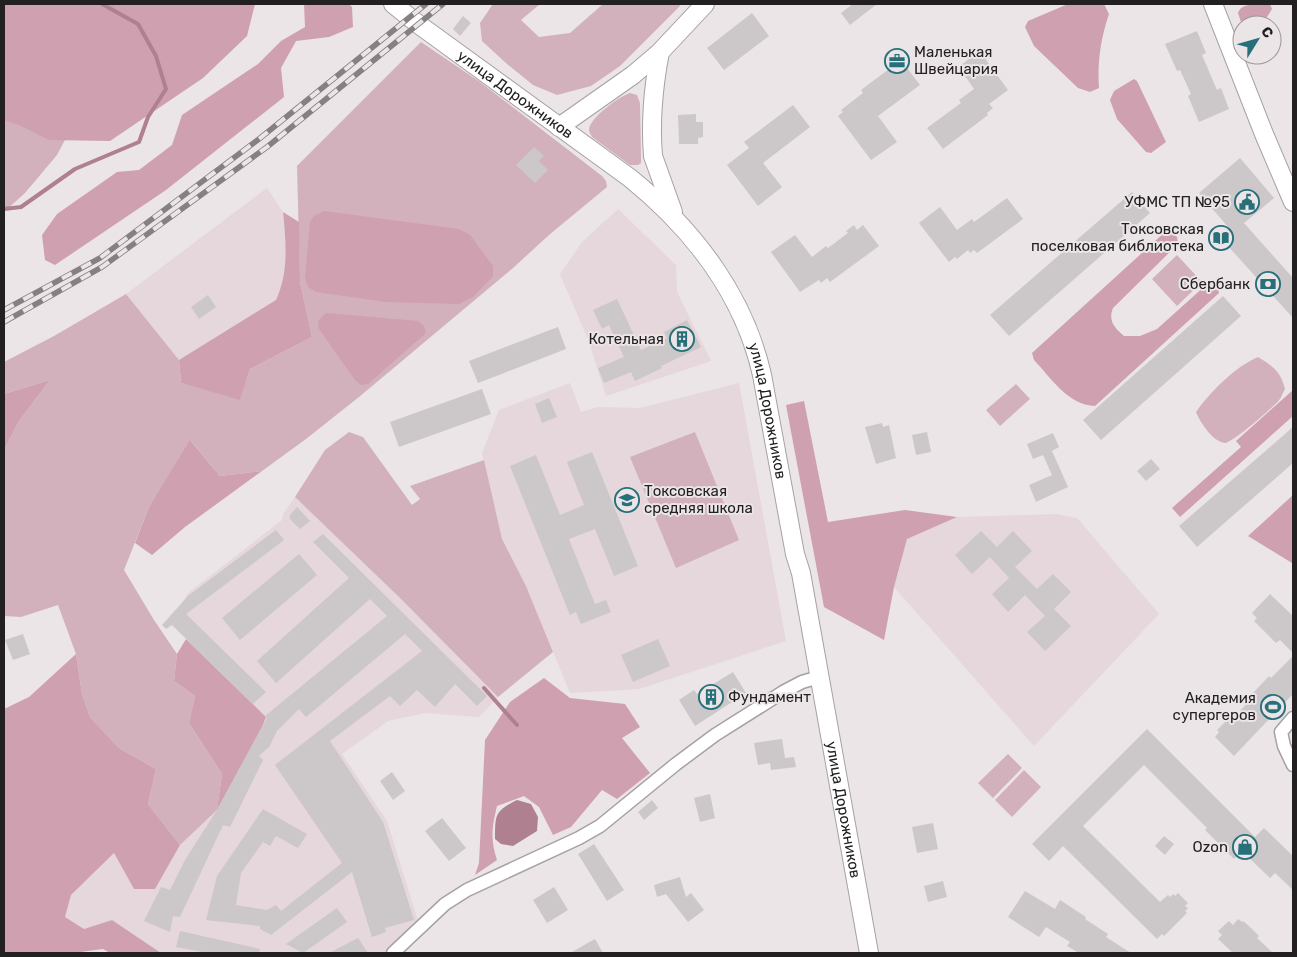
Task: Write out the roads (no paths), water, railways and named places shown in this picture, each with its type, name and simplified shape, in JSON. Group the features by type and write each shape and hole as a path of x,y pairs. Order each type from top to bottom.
{"main road":[{"name":"улица Дорожников","path":"393,4 655,198 676,218 717,271 748,327 758,354 795,554 801,573 869,953"},
{"path":"560,127 633,75 660,52 705,4"},
{"path":"1213,4 1293,202"},
{"path":"630,178 646,172 651,166 653,156 651,104 660,52"},
{"path":"653,156 676,218"}],"street":[{"path":"393,953 445,904 467,890 580,838 600,826 715,735 783,692 802,682 819,677"},
{"path":"1293,718 1281,732 1284,746 1293,766"}],"waterway":[{"path":"4,209 21,207 75,169 139,142 148,117 166,89 156,56 138,24 102,4"},
{"path":"484,688 517,725"}],"railway":[{"path":"4,310 100,258 259,139 426,4"},
{"path":"4,322 102,267 267,147 443,4"}],"place":[{"name":"Маленькая Швейцария","path":"897,61"},
{"name":"УФМС ТП №95","path":"1247,202"},
{"name":"Токсовская поселковая библиотека","path":"1221,238"},
{"name":"Сбербанк","path":"1268,284"},
{"name":"Котельная","path":"682,339"},
{"name":"Токсовская средняя школа","path":"627,500"},
{"name":"Фундамент","path":"711,697"},
{"name":"Академия супергеров","path":"1273,707"},
{"name":"Ozon","path":"1245,847"}]}
